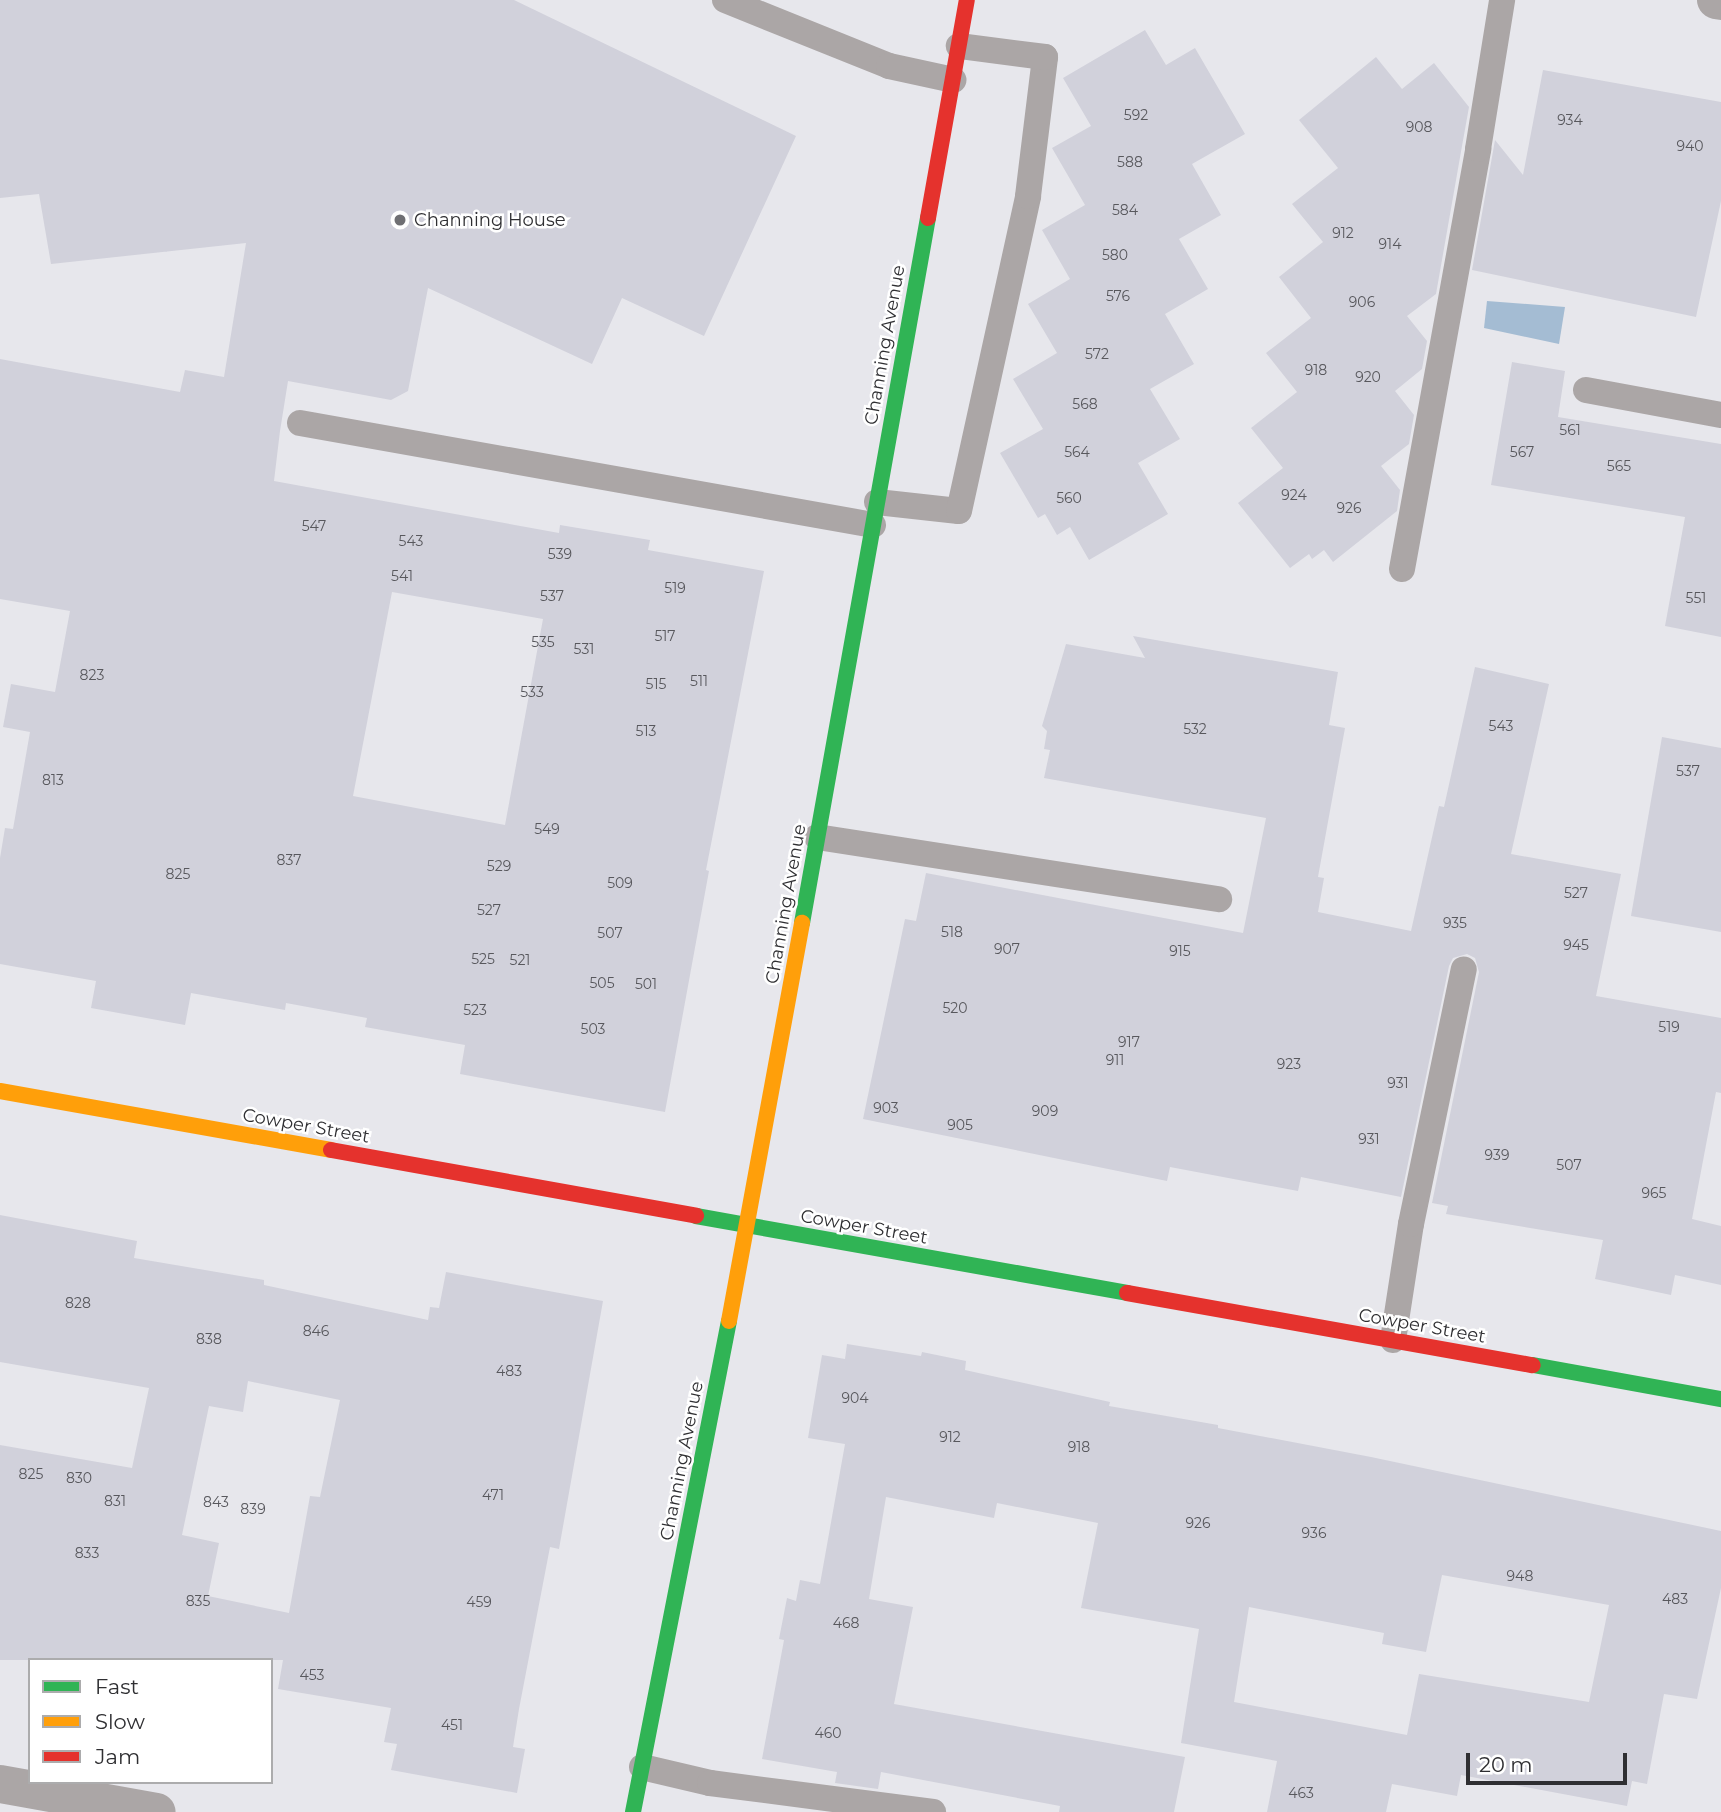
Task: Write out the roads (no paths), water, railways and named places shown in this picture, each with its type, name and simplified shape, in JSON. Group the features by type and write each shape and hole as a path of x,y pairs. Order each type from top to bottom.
{"street":[{"name":"Channing Avenue","path":"633,1812 748,1225 967,0"},
{"path":"1716,0 1721,1"},
{"name":"Cowper Street","path":"0,1091 1721,1399"},
{"path":"0,1784 158,1812"}],"lane":[{"path":"725,0 889,66 953,80"},
{"path":"1402,569 1478,149 1502,0"},
{"path":"300,423 875,514 959,511 1028,196 1045,57 958,46"},
{"path":"1586,390 1721,415"},
{"path":"817,837 1219,899"},
{"path":"1393,1340 1410,1224 1464,969"},
{"path":"642,1767 710,1783 933,1812"}],"water":[{"path":"1487,301 1565,307 1559,344 1484,328"}],"place":[{"name":"Channing House","path":"400,220"}]}
